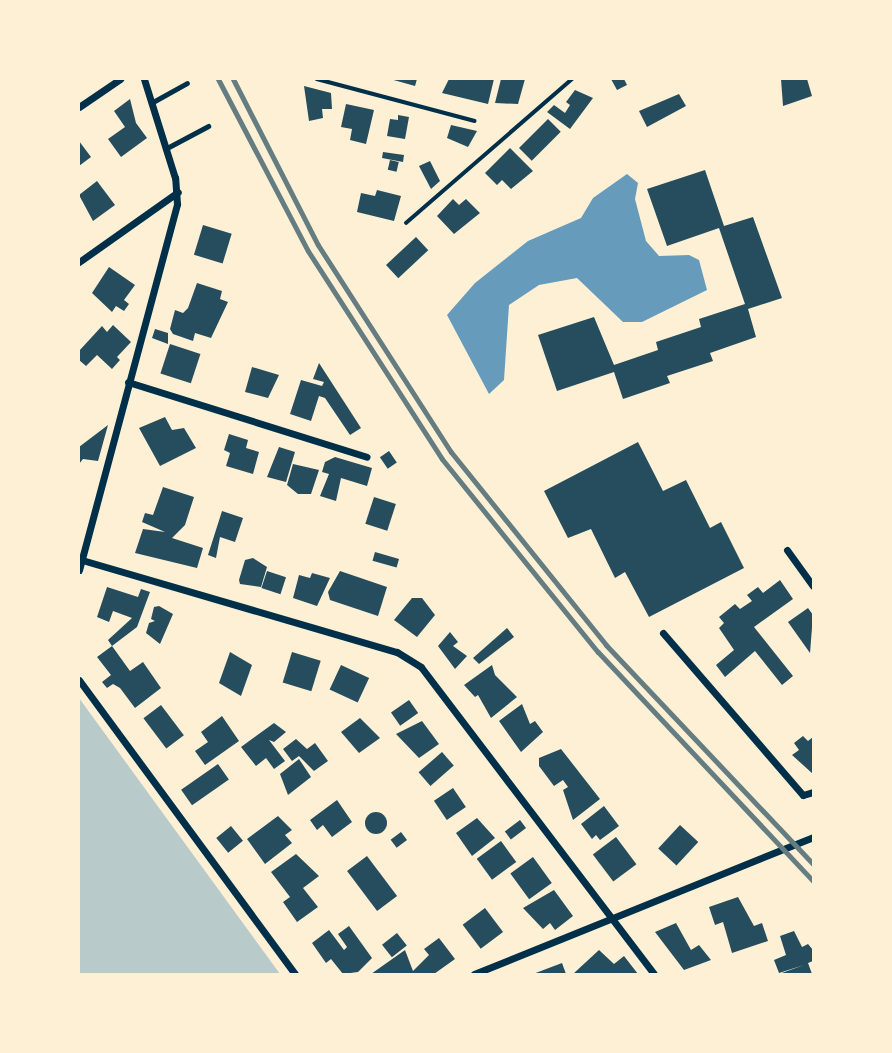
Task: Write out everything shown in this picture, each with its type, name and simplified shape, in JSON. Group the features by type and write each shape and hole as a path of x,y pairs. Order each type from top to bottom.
{"street":[{"path":"79,107 120,79"},
{"path":"79,570 178,192 144,79"},
{"path":"79,262 178,192"},
{"path":"128,382 367,457"},
{"path":"787,550 813,586"},
{"path":"82,560 397,653 421,667 654,974"},
{"path":"663,633 803,795 813,792"},
{"path":"79,680 295,974"},
{"path":"474,974 813,837"}],"lane":[{"path":"151,103 187,83"},
{"path":"165,149 208,125"}],"path":[{"path":"317,79 475,121"},
{"path":"406,223 572,79"}],"shaded area":[{"path":"79,698 280,974 79,974"}],"water":[{"path":"627,174 638,183 635,199 646,241 659,256 689,255 699,260 707,290 642,322 623,322 577,278 539,285 509,305 504,380 489,394 447,315 475,283 528,241 581,218 593,198"}],"building":[{"path":"390,79 417,79 415,86"},
{"path":"449,79 494,79 488,104 442,93"},
{"path":"501,79 525,79 518,104 495,103"},
{"path":"611,79 624,79 627,85 617,90"},
{"path":"781,79 807,79 812,96 783,106"},
{"path":"304,86 331,93 332,109 322,109 323,118 309,121"},
{"path":"575,90 593,98 570,129 547,112 554,105 565,113 570,105 566,102"},
{"path":"679,94 686,106 647,127 639,111"},
{"path":"130,99 136,123 147,138 121,157 108,139 125,127 114,111"},
{"path":"346,104 374,110 366,144 350,140 352,129 341,127"},
{"path":"398,115 409,117 405,139 387,136 390,119 398,120"},
{"path":"548,119 561,132 532,161 519,148"},
{"path":"451,125 477,131 468,147 447,138"},
{"path":"79,141 91,157 79,166"},
{"path":"510,148 533,171 511,189 502,180 497,185 485,173"},
{"path":"383,152 404,155 403,162 382,158"},
{"path":"390,160 399,162 397,172 388,170"},
{"path":"430,161 440,181 431,189 419,166"},
{"path":"705,170 724,226 753,217 782,298 748,309 756,337 710,353 713,361 667,376 670,383 623,399 614,372 557,391 538,335 594,317 614,365 658,350 656,342 701,327 699,319 745,304 719,228 667,246 647,189"},
{"path":"97,181 115,205 93,221 79,195"},
{"path":"377,190 401,196 394,221 357,212 361,193 375,196"},
{"path":"453,199 459,205 466,199 480,213 454,234 437,216"},
{"path":"203,225 232,234 223,263 194,255"},
{"path":"416,237 428,250 398,278 386,265"},
{"path":"109,267 135,285 124,300 129,304 124,311 116,306 112,312 92,293"},
{"path":"197,283 222,291 220,299 228,302 211,338 195,333 193,341 173,334 170,329 175,310 183,313 188,308"},
{"path":"113,325 131,342 117,357 120,360 112,369 97,355 86,366 79,360 79,351 102,326 107,332"},
{"path":"155,329 168,333 168,344 152,338"},
{"path":"170,344 200,354 191,383 160,373"},
{"path":"319,363 361,428 350,435 325,398 319,396 311,421 290,414 301,380 322,386 324,382 313,379"},
{"path":"252,367 279,375 268,398 245,392"},
{"path":"165,417 172,430 184,428 196,448 160,466 139,428"},
{"path":"108,425 98,461 83,459 79,464 79,447"},
{"path":"229,434 248,440 246,448 259,452 253,474 226,466 230,453 224,450"},
{"path":"638,442 663,491 686,480 710,528 721,522 744,568 649,617 625,572 615,578 591,529 568,538 544,491"},
{"path":"279,447 295,452 286,482 267,477"},
{"path":"389,451 397,463 388,469 380,457"},
{"path":"335,457 372,468 367,486 341,478 336,501 320,496 329,474 322,472 325,462"},
{"path":"293,464 319,470 311,494 298,494 287,485"},
{"path":"163,487 194,497 185,525 172,538 203,548 197,568 135,553 143,529 165,532 142,522 145,513 153,515"},
{"path":"374,497 396,504 387,531 365,524"},
{"path":"222,511 243,518 235,542 220,537 216,558 208,555"},
{"path":"375,552 399,559 397,568 373,561"},
{"path":"253,558 267,567 261,587 240,584 245,560"},
{"path":"267,571 286,577 280,594 261,588"},
{"path":"340,571 387,587 378,616 330,600 328,592"},
{"path":"312,573 330,578 317,606 293,598 299,575 310,578"},
{"path":"780,580 793,599 754,627 793,676 782,685 755,651 725,677 716,665 734,650 719,628 724,623 719,617 735,604 740,609 752,601 747,595 758,587 763,593"},
{"path":"107,587 138,597 141,589 150,592 137,627 112,646 108,640 132,618 113,611 109,622 97,617"},
{"path":"412,598 422,598 435,615 417,637 394,620"},
{"path":"159,606 173,614 160,644 146,633 149,623 155,621 151,619 154,607"},
{"path":"808,608 813,615 810,653 788,622"},
{"path":"507,628 514,637 479,664 473,658"},
{"path":"450,632 458,642 453,646 467,656 455,669 438,646"},
{"path":"112,646 130,671 143,662 161,688 135,708 120,688 113,684 107,688 102,682 111,675 97,657"},
{"path":"230,652 252,665 241,696 219,683"},
{"path":"292,652 321,661 311,691 283,683"},
{"path":"341,665 369,678 358,703 330,689"},
{"path":"492,665 495,675 517,697 491,718 478,695 475,697 464,685"},
{"path":"409,700 418,713 400,726 391,713"},
{"path":"522,704 530,724 535,721 543,732 521,752 499,721"},
{"path":"161,705 184,735 166,749 143,718"},
{"path":"222,716 239,741 205,765 195,751 208,742 201,732"},
{"path":"360,718 380,738 359,753 341,732"},
{"path":"422,721 439,744 419,758 396,734"},
{"path":"274,723 286,732 274,742 269,740 285,761 274,769 266,758 256,766 241,747"},
{"path":"803,736 808,741 813,737 813,774 792,755 799,750 794,743"},
{"path":"296,739 307,749 315,743 328,761 314,771 299,756 292,761 283,749"},
{"path":"561,749 600,799 573,820 563,790 568,787 563,780 554,786 539,766 539,758"},
{"path":"442,752 454,766 430,786 419,772"},
{"path":"299,759 311,777 288,795 280,774"},
{"path":"218,764 229,780 192,805 181,790"},
{"path":"453,788 466,807 447,820 434,801"},
{"path":"337,800 352,822 332,837 323,825 317,830 310,820"},
{"path":"604,806 619,826 600,840 596,835 592,839 581,824"},
{"path":"372,812 380,812 387,819 387,827 380,834 372,834 365,827 365,819"},
{"path":"278,816 292,830 285,835 292,843 265,864 247,839"},
{"path":"477,818 495,838 472,856 456,833"},
{"path":"520,820 526,828 511,839 505,831"},
{"path":"680,825 698,842 676,865 658,848"},
{"path":"231,826 243,841 228,853 216,838"},
{"path":"401,832 407,840 397,848 391,840"},
{"path":"616,837 636,864 613,882 593,854"},
{"path":"501,841 516,862 492,880 477,859"},
{"path":"296,854 319,876 303,888 318,907 297,922 283,902 290,897 271,872"},
{"path":"367,856 397,896 377,911 347,871"},
{"path":"533,857 552,883 529,899 510,873"},
{"path":"554,890 573,916 555,930 550,923 543,929 523,908"},
{"path":"738,897 754,926 762,923 768,941 732,953 723,922 715,925 709,907"},
{"path":"485,908 503,932 481,949 463,925"},
{"path":"676,923 691,950 699,945 711,960 684,970 655,932"},
{"path":"349,926 372,958 358,972 343,974 331,959 326,963 312,943 329,930 344,950 347,947 338,934"},
{"path":"794,931 802,947 808,944 813,950 813,961 808,963 812,974 779,974 804,965 779,973 774,960 786,955 780,936"},
{"path":"397,933 407,946 392,957 382,945"},
{"path":"439,938 455,959 434,974 371,974 405,950 413,971 429,955 424,949"},
{"path":"599,950 614,964 624,956 638,974 573,974"},
{"path":"562,963 566,974 533,974"}],"railway":[{"path":"218,79 308,251 442,459 598,652 813,881"},
{"path":"233,79 318,245 451,452 606,645 813,864"}]}
